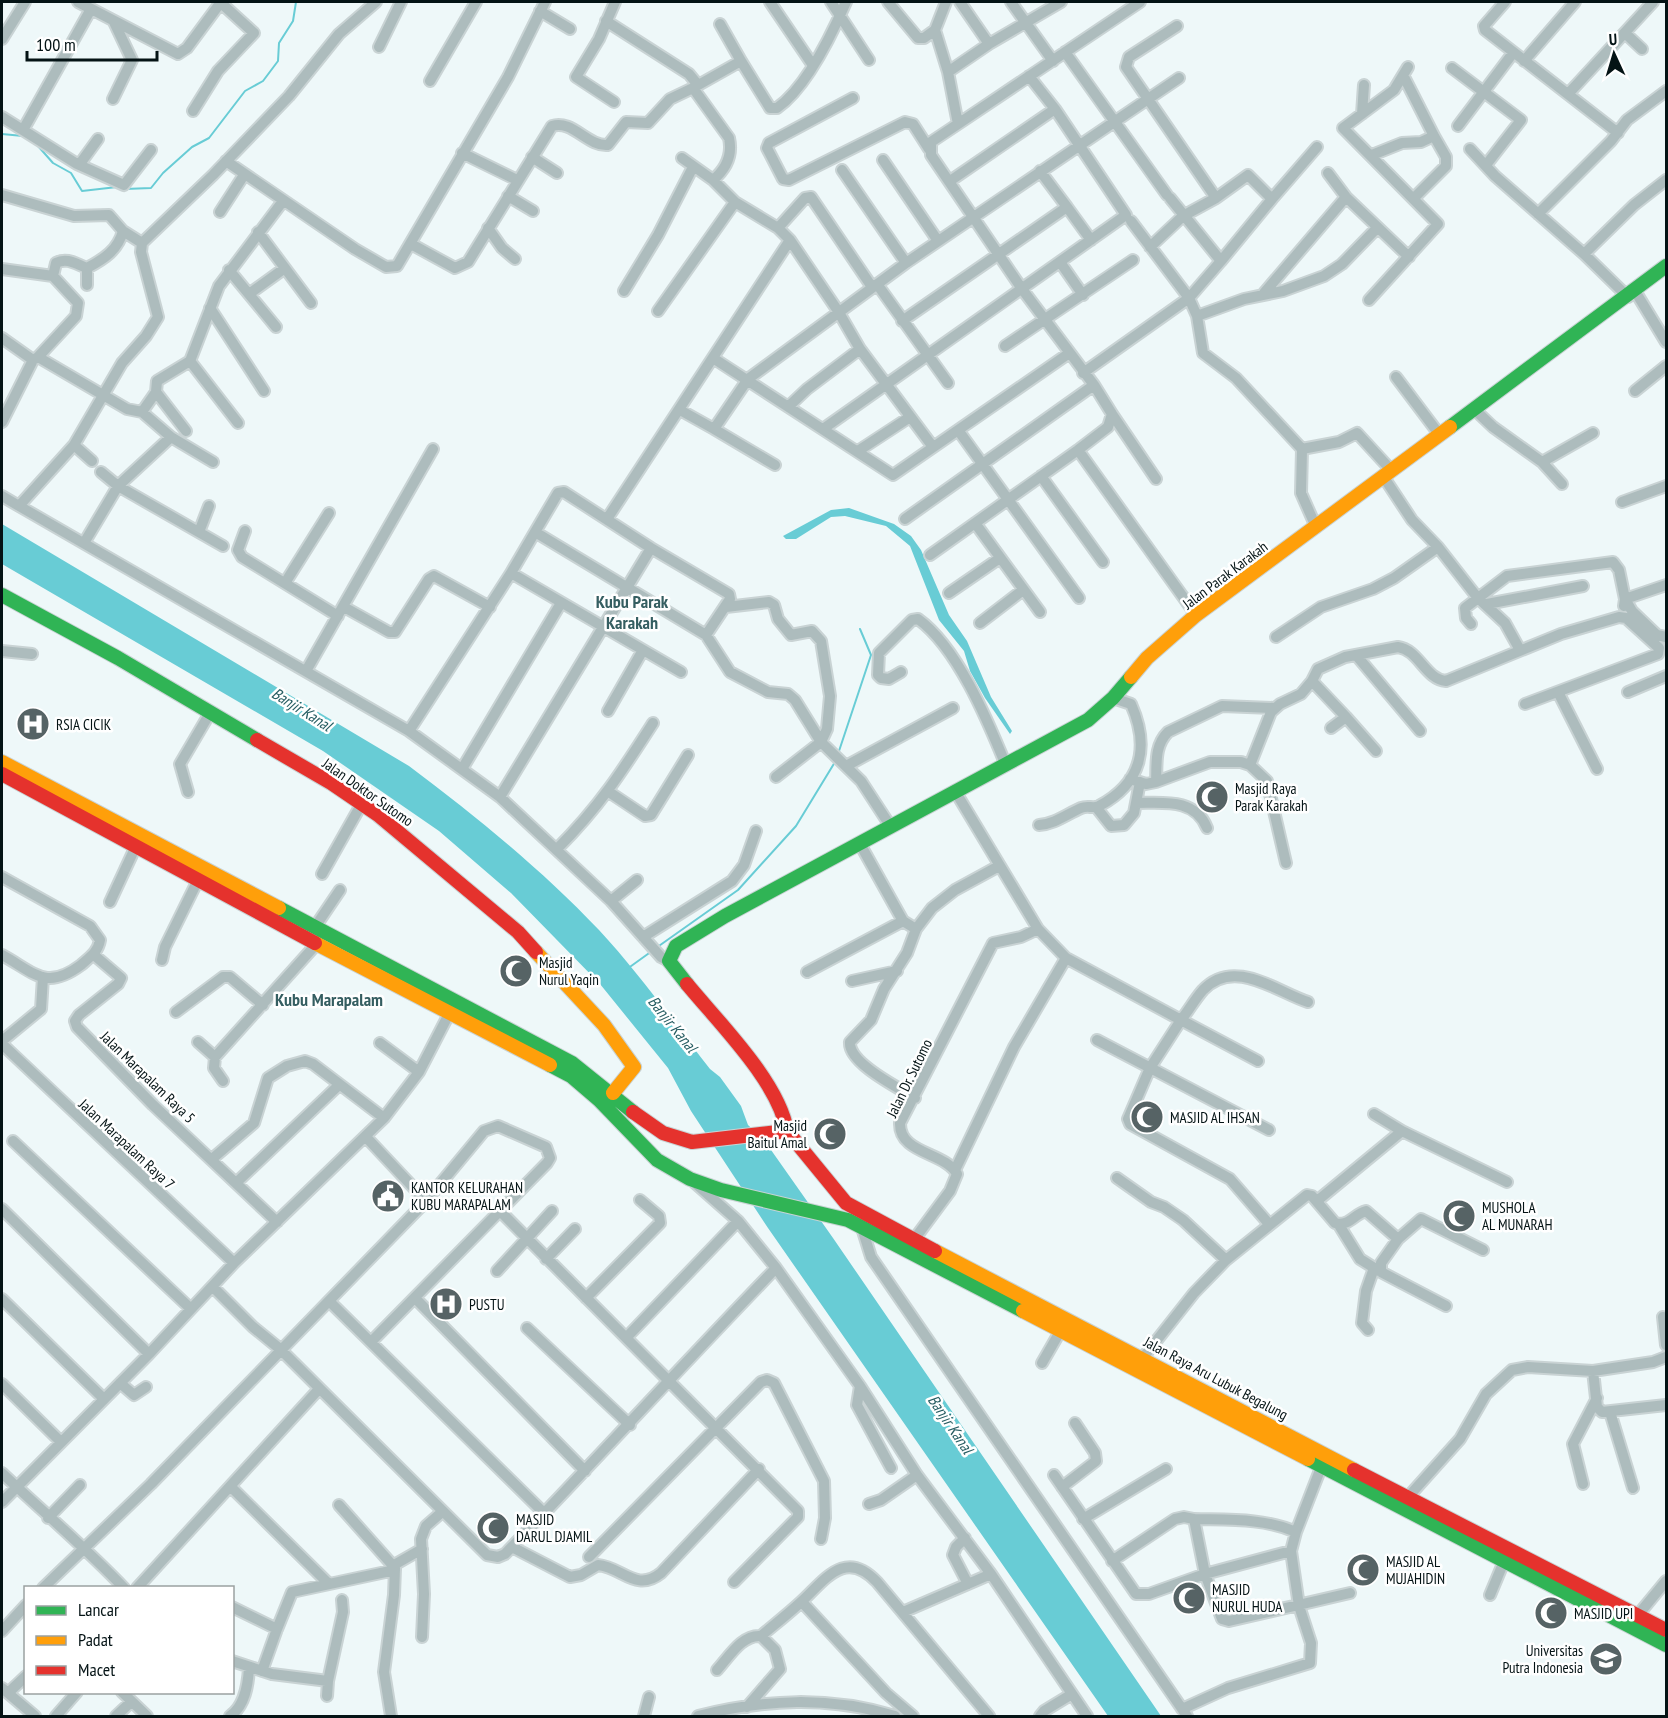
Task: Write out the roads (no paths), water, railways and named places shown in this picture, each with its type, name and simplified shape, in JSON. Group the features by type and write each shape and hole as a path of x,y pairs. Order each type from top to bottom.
{"main road":[{"name":"Jalan Parak Karakah","path":"665,959 676,946 725,916 1088,720 1113,698 1147,658 1196,615 1632,294 1666,266"},
{"name":"Jalan Doktor Sutomo","path":"2,595 118,658 331,783 378,815 518,932 604,1025 634,1067 613,1093"},
{"path":"2,762 201,874 542,1053"},
{"path":"2,774 136,846 201,874"},
{"path":"320,935 449,1014 594,1077 650,1125 679,1142 780,1131 784,1113 764,1079 665,959"},
{"name":"Jalan Raya Aru Lubuk Begalung","path":"542,1053 599,1100 657,1160 690,1179 721,1190 848,1220 1061,1330 1078,1332 1142,1359 1216,1405 1409,1496 1575,1588 1666,1645"},
{"name":"Jalan Raya Aru Lubuk Begalung","path":"780,1131 846,1203 913,1241 1322,1465 1505,1559 1638,1615 1666,1630"}],"street":[{"path":"2,39 25,2"},
{"path":"78,2 178,54 187,48 220,2 254,33 218,71 193,111"},
{"path":"19,506 74,445 122,363 146,336 158,316 141,252 142,243 226,162 289,96 339,34 376,2"},
{"path":"379,47 401,2"},
{"path":"430,81 476,2"},
{"path":"614,102 576,77 599,39 615,2"},
{"path":"770,2 812,64"},
{"path":"831,2 870,60"},
{"path":"720,24 770,108 774,108 783,104 795,90 840,16 846,2"},
{"path":"888,2 918,38 924,38 935,30 946,2"},
{"path":"960,2 989,44"},
{"path":"1011,2 1053,61"},
{"path":"948,72 989,44 1061,2"},
{"path":"929,149 931,142 1140,2"},
{"path":"1505,2 1484,26 1485,30 1618,133"},
{"path":"1524,61 1575,2"},
{"path":"1569,93 1626,34 1653,2"},
{"path":"226,162 386,267 398,266 508,77 543,6 570,29"},
{"path":"23,130 91,9"},
{"path":"606,21 689,74 695,87 729,138 731,146 729,159 713,180"},
{"path":"113,99 132,60 114,22"},
{"path":"1177,26 1126,62 1126,67 1216,198"},
{"path":"935,30 948,72 958,124"},
{"path":"1626,34 1642,49"},
{"path":"1065,52 1168,196 1221,261"},
{"path":"1458,126 1513,53"},
{"path":"411,244 455,268 462,266 468,262 552,126 565,126 603,146 609,145 626,122 648,123 670,99 741,61"},
{"path":"1452,68 1521,120 1486,165"},
{"path":"1369,300 1438,224 1343,128 1394,90 1406,71 1434,136 1446,157 1446,166 1414,198"},
{"path":"822,429 1126,215 1055,109 1029,76"},
{"path":"714,429 748,379 838,311 1079,144 1179,78"},
{"path":"1362,114 1364,85"},
{"path":"1538,214 1618,133 1630,116 1666,91"},
{"path":"853,98 769,142 767,148 783,179 789,180 905,122 913,124 1022,289 1068,354 1094,385 1156,479"},
{"path":"950,181 1055,109"},
{"path":"2,117 77,164 124,185 151,150"},
{"path":"1372,155 1402,143 1420,142 1434,136"},
{"path":"77,164 82,161 98,138"},
{"path":"1083,373 1189,298 1317,147"},
{"path":"1470,149 1538,214 1632,294 1666,342"},
{"path":"462,153 517,180"},
{"path":"532,157 557,173"},
{"path":"682,158 713,180 735,202 778,228 790,240 838,311 860,349 933,447"},
{"path":"883,160 938,241"},
{"path":"624,291 658,235 693,167"},
{"path":"842,170 906,263"},
{"path":"1040,171 1091,240"},
{"path":"1328,173 1346,197 1409,257"},
{"path":"220,212 244,175"},
{"path":"1150,248 1183,216 1216,198 1248,175 1272,199"},
{"path":"1584,254 1634,205 1666,180"},
{"path":"2,195 74,216 109,215 123,231 142,243"},
{"path":"508,196 533,211"},
{"path":"778,228 805,198 811,197 948,383"},
{"path":"1264,293 1346,197"},
{"path":"142,412 156,392 157,381 190,362 210,308 229,270 284,201"},
{"path":"658,310 735,202"},
{"path":"902,321 1067,207"},
{"path":"1131,221 1189,298 1197,316 1203,353 1236,378 1266,413 1302,448 1301,493 1316,527"},
{"path":"488,228 502,248 515,259"},
{"path":"1197,316 1264,293 1283,291 1333,270 1377,228"},
{"path":"87,268 117,247 123,231"},
{"path":"258,232 311,303"},
{"path":"607,519 790,240"},
{"path":"53,276 56,263 61,261 68,260 87,268"},
{"path":"1005,346 1133,260"},
{"path":"1060,262 1083,295"},
{"path":"87,268 87,285"},
{"path":"249,294 285,268"},
{"path":"2,269 53,276 76,299 79,309 66,329 35,359 3,417"},
{"path":"229,270 276,327"},
{"path":"210,308 264,391"},
{"path":"2,339 127,409 142,412 171,437 213,462"},
{"path":"789,406 798,396 860,349"},
{"path":"713,358 893,475 1068,354"},
{"path":"190,362 238,423"},
{"path":"1635,391 1666,366"},
{"path":"1396,377 1439,434"},
{"path":"905,519 1094,385"},
{"path":"156,392 186,431"},
{"path":"1474,409 1493,427 1542,462 1562,484"},
{"path":"680,410 775,465"},
{"path":"930,555 1108,427 1112,414"},
{"path":"858,451 910,417"},
{"path":"958,429 1079,598"},
{"path":"1302,448 1339,442 1357,433 1387,473 1412,520 1438,547 1477,597 1505,623 1520,650"},
{"path":"1542,462 1593,433"},
{"path":"84,543 118,486 171,437"},
{"path":"74,445 92,461"},
{"path":"306,671 433,449"},
{"path":"1078,450 1196,615"},
{"path":"101,472 118,486 223,546"},
{"path":"1041,476 1103,562"},
{"path":"1622,502 1666,486"},
{"path":"409,731 490,607 560,492 729,594 726,607 706,635"},
{"path":"2,496 409,731 500,797 611,901 665,959"},
{"path":"199,531 209,506"},
{"path":"285,583 329,513"},
{"path":"975,523 1040,612"},
{"path":"245,531 238,550 242,557 285,583 389,632 395,632 429,579 434,576 490,607"},
{"path":"535,532 706,635 730,672 768,692 791,696 821,742 841,760 891,827"},
{"path":"1276,637 1321,608 1373,590 1438,547"},
{"path":"500,797 651,548"},
{"path":"949,593 1000,558"},
{"path":"1471,624 1464,610 1477,597 1507,576 1610,561 1617,565 1625,599 1632,611 1658,636 1666,637"},
{"path":"511,573 681,672"},
{"path":"1625,599 1666,585"},
{"path":"1487,604 1583,586"},
{"path":"980,623 1023,590"},
{"path":"1623,617 1625,599"},
{"path":"462,769 561,603"},
{"path":"726,607 769,603 774,605 778,619 791,636 807,631 818,634 830,701 826,729 821,742 776,777"},
{"path":"1156,782 1157,751 1162,738 1168,732 1222,706 1275,708 1301,694 1318,669 1329,662 1398,647 1405,648 1435,677 1446,681 1520,650 1612,618 1623,617 1658,645 1658,654 1525,704"},
{"path":"901,672 889,679 881,678 878,675 879,653 912,620 918,619 946,646 958,664 992,731 1005,763"},
{"path":"608,711 643,650"},
{"path":"2,651 32,654"},
{"path":"1356,655 1420,731"},
{"path":"1629,692 1666,675"},
{"path":"1312,681 1376,751"},
{"path":"1558,692 1597,769"},
{"path":"1096,807 1106,822 1115,827 1129,822 1137,803 1135,781 1142,748 1139,726 1131,704 1113,698"},
{"path":"841,760 953,708"},
{"path":"1250,765 1255,748 1275,708"},
{"path":"188,792 180,764 210,713"},
{"path":"1331,728 1346,717"},
{"path":"557,849 592,814 609,792 653,723"},
{"path":"609,792 645,816 651,815 688,754"},
{"path":"1039,825 1052,823 1083,807 1096,807 1135,781 1156,782 1210,762 1241,762 1250,765 1267,781 1286,863"},
{"path":"955,791 1038,929 1066,958 1258,1061"},
{"path":"1137,803 1182,804 1192,809 1204,821 1207,828"},
{"path":"322,874 361,805"},
{"path":"644,938 732,881 744,865 756,831"},
{"path":"860,844 903,921 916,929"},
{"path":"110,902 136,846"},
{"path":"915,1098 869,1070 849,1045 872,1020 884,989 897,971 916,929 932,908 947,896 999,866"},
{"path":"162,960 165,947 201,874"},
{"path":"2,877 90,926 100,940 94,955 62,978 43,977 2,955"},
{"path":"611,901 637,880"},
{"path":"223,1081 214,1068 215,1057 263,1005 320,935 340,891"},
{"path":"807,972 903,921"},
{"name":"Jalan Dr. Sutomo","path":"955,1170 910,1144 902,1136 900,1123 915,1098 993,943 1021,937 1038,929"},
{"name":"Jalan Marapalam Raya 5","path":"94,955 121,978 118,984 79,1015 75,1021 77,1027 153,1104 277,1222"},
{"path":"913,1241 957,1179 955,1170 1014,1047 1066,958"},
{"path":"852,981 897,971"},
{"path":"2,1043 13,1030 41,1009 43,977"},
{"path":"176,1012 223,977 230,977 263,1005"},
{"path":"1269,1224 1230,1179 1130,1124 1128,1119 1150,1068 1204,988 1225,977 1260,979 1278,991 1308,1002"},
{"path":"2,1502 149,1354 234,1263 384,1118 419,1072 449,1014"},
{"path":"2,1024 13,1030"},
{"path":"1098,1040 1269,1130"},
{"path":"198,1042 215,1057"},
{"name":"Jalan Marapalam Raya 7","path":"2,1043 234,1263"},
{"path":"380,1043 419,1072"},
{"path":"212,1159 254,1123 264,1085 273,1073 305,1061 313,1064 384,1118"},
{"path":"237,1182 339,1085"},
{"path":"1374,1114 1402,1131 1508,1182"},
{"path":"44,1586 151,1484 426,1201 475,1139 490,1126 498,1126 546,1147 550,1158 371,1342"},
{"path":"1317,1201 1402,1131"},
{"path":"366,1137 426,1201"},
{"path":"13,1141 191,1309"},
{"path":"1118,1178 1151,1202 1164,1206 1183,1220 1226,1260"},
{"path":"690,1179 738,1221 776,1268 860,1386 917,1475 991,1574 1087,1716"},
{"path":"1142,1359 1194,1293 1226,1260 1305,1196 1312,1196 1339,1225 1360,1258 1446,1306"},
{"path":"586,1298 660,1223 659,1216 640,1200"},
{"path":"2,1209 149,1354"},
{"path":"500,1210 546,1259 759,1470 798,1514 734,1582"},
{"path":"497,1271 552,1211"},
{"path":"1339,1225 1346,1224 1363,1211 1369,1211 1398,1239"},
{"path":"1368,1330 1362,1323 1363,1311 1381,1263 1398,1239 1421,1220 1483,1250"},
{"path":"626,1338 738,1221"},
{"path":"862,1228 871,1257 1184,1713 1228,1688 1310,1663 1311,1643 1299,1606 1291,1551 1322,1465"},
{"path":"546,1259 575,1229"},
{"path":"213,1287 253,1327 280,1349 487,1555 498,1557 512,1547 630,1425 668,1379 776,1268"},
{"path":"415,1298 585,1471"},
{"path":"2,1299 105,1399"},
{"path":"329,1301 544,1513"},
{"path":"1663,1317 1666,1345"},
{"path":"527,1328 630,1425"},
{"path":"1042,1363 1061,1330"},
{"path":"1409,1496 1460,1439 1486,1394 1512,1370 1528,1367 1593,1371 1653,1362 1666,1357"},
{"path":"1593,1371 1598,1409 1602,1412 1666,1405"},
{"path":"589,1557 714,1426 761,1382 772,1382 824,1481 825,1518 821,1539"},
{"path":"120,1383 134,1395 146,1387"},
{"path":"2,1384 62,1442"},
{"path":"860,1386 857,1405 891,1468"},
{"path":"138,1586 319,1389"},
{"path":"1583,1485 1573,1444 1597,1398"},
{"path":"1610,1412 1633,1488"},
{"path":"1062,1487 1096,1461 1095,1453 1075,1424"},
{"path":"1083,1519 1166,1468"},
{"path":"512,1547 570,1577 581,1575 597,1565 630,1579 650,1580 661,1573 759,1470"},
{"path":"2,1473 48,1518 84,1547 123,1586"},
{"path":"869,1504 881,1500 917,1475"},
{"path":"1054,1475 1131,1591 1139,1595 1149,1594 1205,1574 1291,1551"},
{"path":"48,1518 80,1485"},
{"path":"231,1487 328,1584"},
{"path":"339,1505 394,1568 384,1671 391,1716"},
{"path":"422,1637 421,1539 426,1526 442,1512"},
{"path":"1112,1561 1175,1519 1184,1517 1260,1522 1281,1525 1296,1532"},
{"path":"1194,1519 1205,1574 1219,1614 1225,1620 1299,1606 1350,1593"},
{"path":"965,1538 956,1547 953,1555 968,1584"},
{"path":"262,1671 290,1593 394,1568 422,1549"},
{"path":"1490,1594 1505,1559"},
{"path":"717,1670 748,1637 761,1636 802,1602 829,1574 856,1568 870,1575 989,1716"},
{"path":"903,1612 991,1574"},
{"path":"1638,1615 1666,1581"},
{"path":"327,1696 328,1681 343,1612 342,1600"},
{"path":"802,1602 886,1693 913,1716"},
{"path":"2,1631 24,1607"},
{"path":"234,1608 277,1629"},
{"path":"747,1707 780,1669 775,1650 761,1636"},
{"path":"234,1662 262,1671 328,1681"},
{"path":"230,1716 237,1710 245,1693 249,1668"},
{"path":"24,1677 5,1691 35,1716"},
{"path":"56,1716 75,1694"},
{"path":"124,1694 147,1716"},
{"path":"1040,1716 1044,1711 1072,1694"},
{"path":"644,1716 649,1697"},
{"path":"116,1716 130,1702"},
{"path":"699,1716 747,1707 761,1711 832,1702 857,1705 895,1716"}],"water":[{"path":"849,508 894,524 911,536 921,550 949,615 967,641 991,697 1012,731 1010,734 985,698 970,671 964,651 939,620 910,546 886,526 845,516 831,517 796,539 786,539 783,536 831,510"},
{"name":"Banjir Kanal","path":"2,524 409,766 508,844 599,930 710,1069 720,1077 741,1106 748,1125 764,1140 833,1238 1161,1716 1108,1716 768,1228 691,1111 668,1068 600,984 511,893 439,831 323,751 2,564"}],"waterway":[{"path":"125,189 151,188 163,173 192,147 209,138 245,91 263,81 278,61 279,43 293,21 296,2"},
{"path":"2,134 23,136"},
{"path":"38,146 53,163 71,173 82,191 117,187"},
{"path":"838,754 871,655 860,629"},
{"path":"656,948 738,890 796,826 835,762"},
{"path":"627,969 652,951"}],"place":[{"name":"RSIA CICIK","path":"33,724"},
{"name":"Masjid Raya Parak Karakah","path":"1212,797"},
{"name":"Masjid Nurul Yaqin","path":"516,971"},
{"name":"MASJID AL IHSAN","path":"1147,1117"},
{"name":"Masjid Baitul Amal","path":"830,1134"},
{"name":"KANTOR KELURAHAN KUBU MARAPALAM","path":"388,1196"},
{"name":"MUSHOLA AL MUNARAH","path":"1459,1216"},
{"name":"PUSTU","path":"446,1304"},
{"name":"MASJID DARUL DJAMIL","path":"493,1528"},
{"name":"MASJID AL MUJAHIDIN","path":"1363,1570"},
{"name":"MASJID NURUL HUDA","path":"1189,1598"},
{"name":"MASJID UPI","path":"1551,1613"},
{"name":"Universitas Putra Indonesia","path":"1606,1659"}],"district":[{"name":"Kubu Parak Karakah","path":"632,611"},
{"name":"Kubu Marapalam","path":"329,999"}]}
